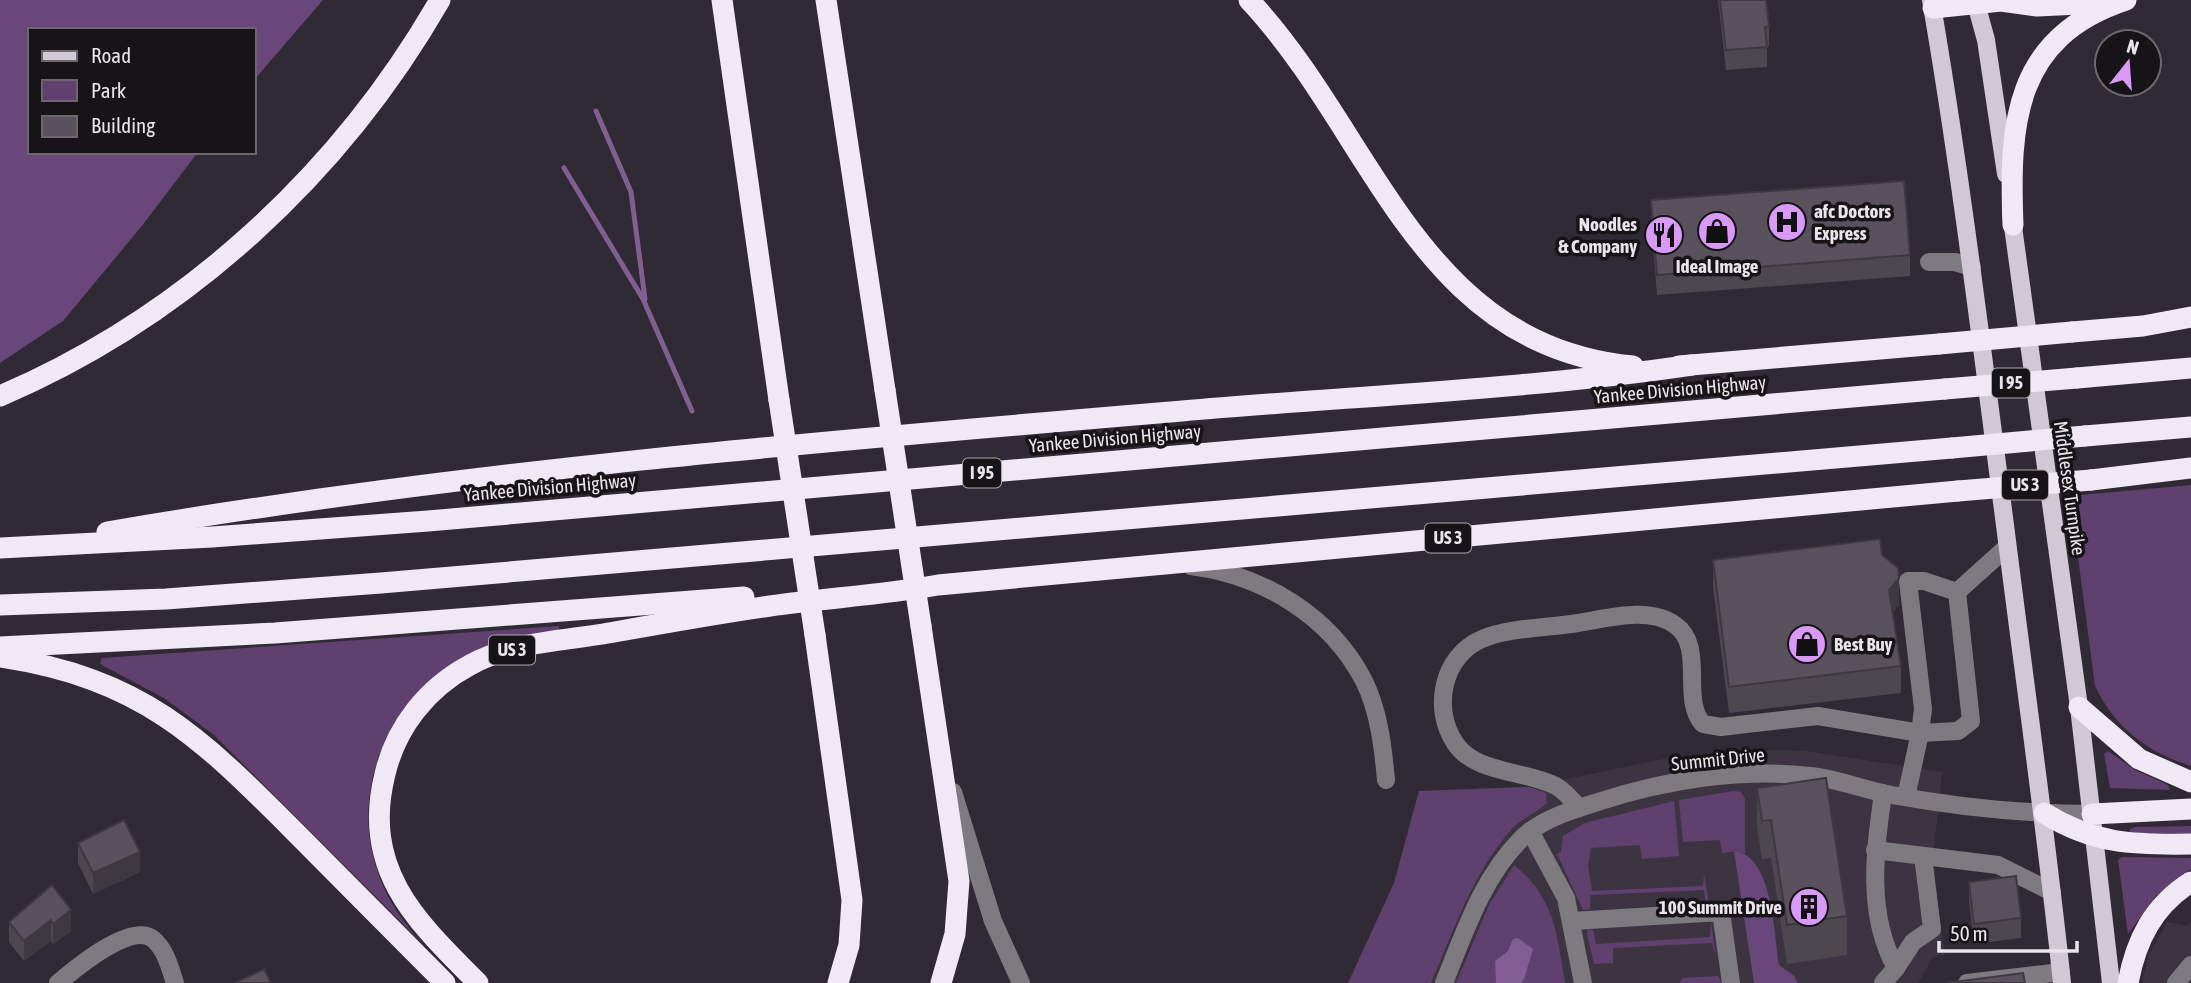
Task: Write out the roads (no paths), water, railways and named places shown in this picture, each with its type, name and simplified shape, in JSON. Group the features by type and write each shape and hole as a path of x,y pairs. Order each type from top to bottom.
{"highway":[{"path":"0,396 71,362 135,323 249,236 313,174 357,122 396,69 440,0"},
{"path":"722,0 852,900 849,945 838,983"},
{"path":"826,0 959,881 955,934 941,983"},
{"path":"1249,0 1292,52 1430,256 1475,301 1525,334 1584,358 1638,366 1692,365"},
{"path":"1932,4 1975,1 2065,6 2116,0"},
{"path":"2013,225 2013,148 2019,105 2026,84 2042,58 2069,28 2103,8 2126,0"},
{"path":"10,548 235,510 638,462 1192,410 1598,379 1692,365 2143,326 2191,317"},
{"path":"2143,326 2191,327"},
{"name":"Yankee Division Highway","path":"10,548 428,521 2191,368"},
{"path":"0,606 238,594 405,581 2191,427"},
{"name":"US 3","path":"478,983 408,908 394,885 380,835 380,796 390,758 407,722 433,691 469,665 517,648 739,610 884,594 938,585 2159,474 2191,468"},
{"path":"2159,474 2191,474"},
{"path":"0,647 299,631 885,584 938,585"},
{"path":"0,657 50,666 100,681 137,698 185,728 237,774 445,983"},
{"path":"2079,707 2129,753 2191,782"},
{"path":"2092,814 2191,809"},
{"path":"2044,813 2074,831 2095,838 2132,844 2191,844"},
{"path":"2128,983 2137,947 2149,922 2170,897 2191,882"}],"main road":[{"name":"Middlesex Turnpike","path":"1975,1 1986,40 2013,225 2079,707 2110,983"},
{"path":"1932,4 1949,95 1972,267 2044,813 2061,977"}],"street":[{"path":"1929,262 1955,262 1972,267"},
{"path":"1957,592 2007,547"},
{"path":"1163,565 1212,569 1257,583 1294,603 1328,633 1352,662 1369,693 1381,737 1386,780"},
{"path":"1906,797 1923,709 1909,581 1924,581 1957,592"},
{"path":"1579,808 1555,786 1476,761 1462,752 1453,740 1444,718 1444,686 1452,667 1473,644 1504,634 1634,615 1654,616 1672,622 1687,640 1697,712 1703,724 1721,727 1827,717 1920,733 1958,731 1971,722 1957,592"},
{"path":"940,750 993,921 1021,983"},
{"name":"Summit Drive","path":"1444,983 1484,891 1508,854 1530,831 1579,808 1651,789 1753,774 1821,777 1906,797 2044,813 2092,814"},
{"path":"1884,793 1873,870 1883,936 1896,968"},
{"path":"1530,831 1562,888 1573,921 1583,983"},
{"path":"1875,850 2004,867 2052,892"},
{"path":"1883,983 1887,982 1910,946 1932,929 1923,856"},
{"path":"1573,921 1721,912 1731,983"},
{"path":"58,983 112,945 138,935 151,937 162,949 175,983"},
{"path":"1968,983 2061,977"}],"waterway":[{"path":"596,111 631,192 645,299"},
{"path":"564,168 643,299 692,411"}],"place":[{"name":"afc Doctors Express","path":"1787,222"},
{"name":"Ideal Image","path":"1717,231"},
{"name":"Noodles & Company","path":"1664,235"},
{"name":"Best Buy","path":"1807,644"},
{"name":"100 Summit Drive","path":"1809,907"}]}
